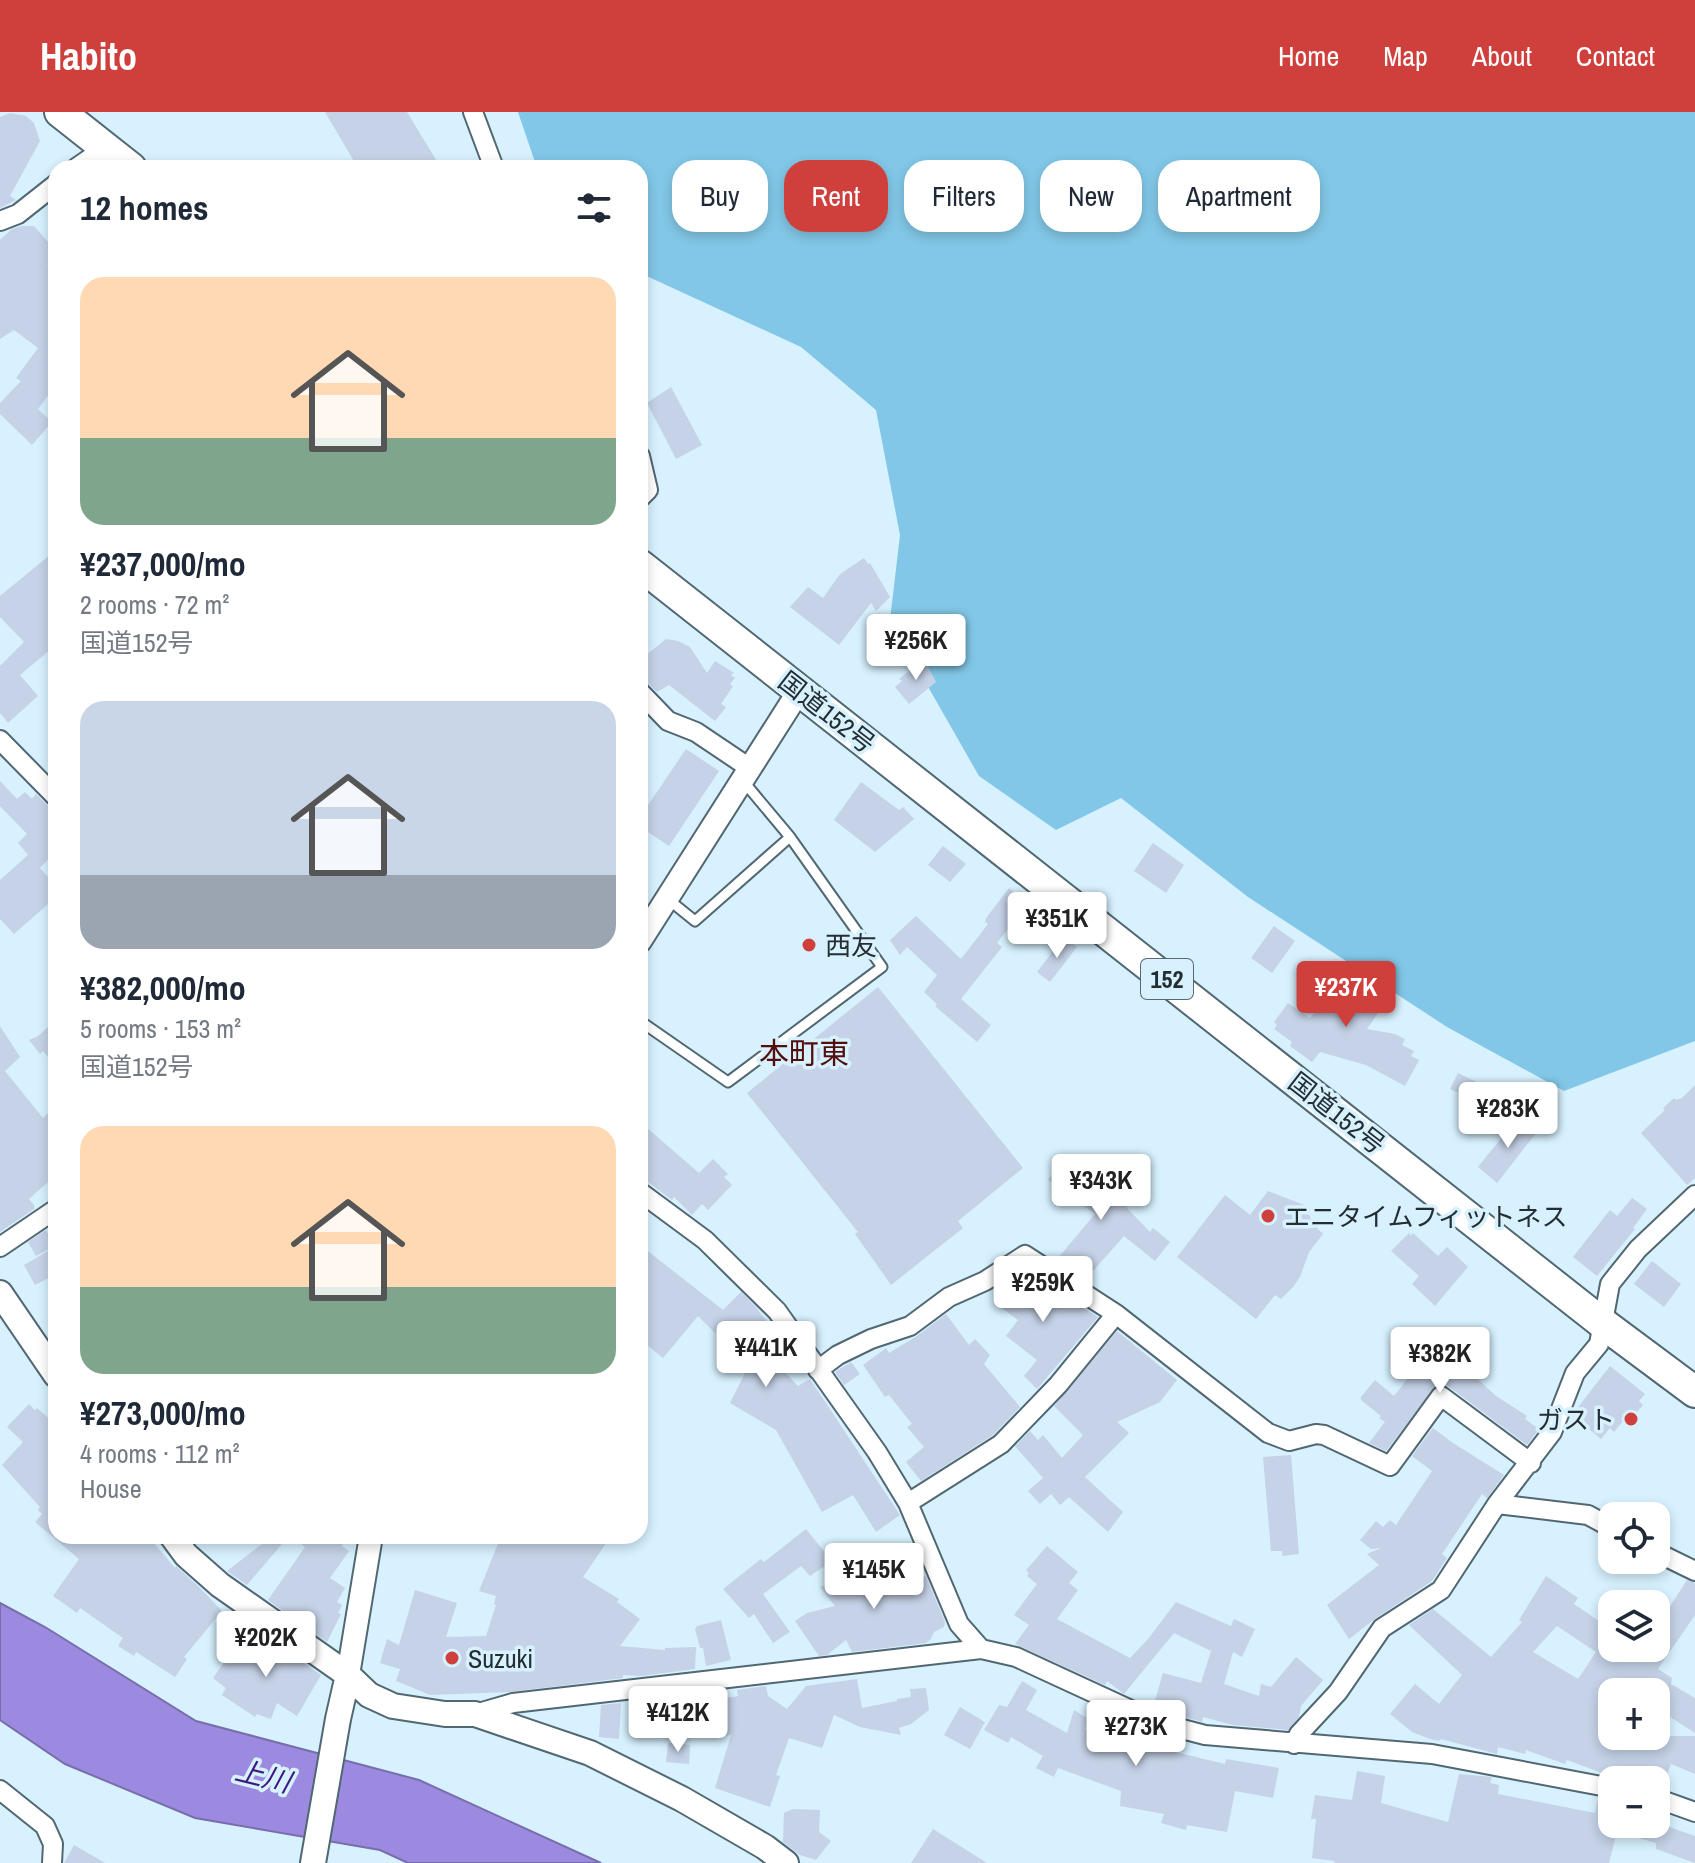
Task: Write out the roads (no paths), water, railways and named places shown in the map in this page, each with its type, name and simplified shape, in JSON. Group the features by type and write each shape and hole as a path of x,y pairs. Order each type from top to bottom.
{"highway":[{"path":"60,112 121,160"},
{"name":"国道152号","path":"648,571 1601,1322 1695,1392"}],"main road":[{"path":"0,1293 48,1363"},
{"path":"178,1544 220,1585 348,1675 369,1695 393,1706 445,1714 475,1714 590,1753 682,1799 765,1847 786,1863"},
{"path":"313,1863 348,1675"}],"street":[{"path":"473,112 491,160"},
{"path":"88,160 105,148"},
{"path":"0,221 18,214 48,190"},
{"path":"648,930 799,691"},
{"path":"648,700 668,721 696,732 747,775"},
{"path":"0,740 48,789"},
{"path":"1294,1744 1299,1734 1338,1692 1382,1628 1441,1590 1497,1504 1552,1432 1575,1373 1599,1344 1610,1284 1638,1249 1695,1195"},
{"path":"648,1198 705,1240 777,1311 877,1452 908,1503 959,1624 981,1649"},
{"path":"0,1247 48,1214"},
{"path":"818,1370 838,1355 871,1339 910,1326 949,1297 985,1281 1025,1255 1116,1314 1268,1433 1289,1441 1324,1435 1390,1466 1441,1396 1531,1463"},
{"path":"908,1503 1001,1444 1058,1385 1116,1314"},
{"path":"1497,1504 1588,1515 1598,1520"},
{"path":"348,1675 370,1544"},
{"path":"1670,1559 1695,1571"},
{"path":"475,1714 513,1703 981,1649 1016,1657 1159,1723 1205,1735 1432,1754 1598,1785"},
{"path":"0,1790 45,1826 53,1844 52,1863"},
{"path":"1670,1803 1695,1812"}],"lane":[{"path":"648,1027 728,1082 882,967 747,775"},
{"path":"669,900 695,921 790,837"}],"water":[{"name":"上川","path":"0,1603 45,1627 196,1721 419,1780 601,1863 408,1863 380,1850 195,1818 65,1764 0,1720"}],"place":[{"name":"西友","path":"809,945"},
{"name":"エニタイムフィットネス","path":"1268,1216"},
{"name":"ガスト","path":"1631,1419"},
{"name":"Suzuki","path":"452,1658"}],"district":[{"name":"本町東","path":"804,1053"}]}
